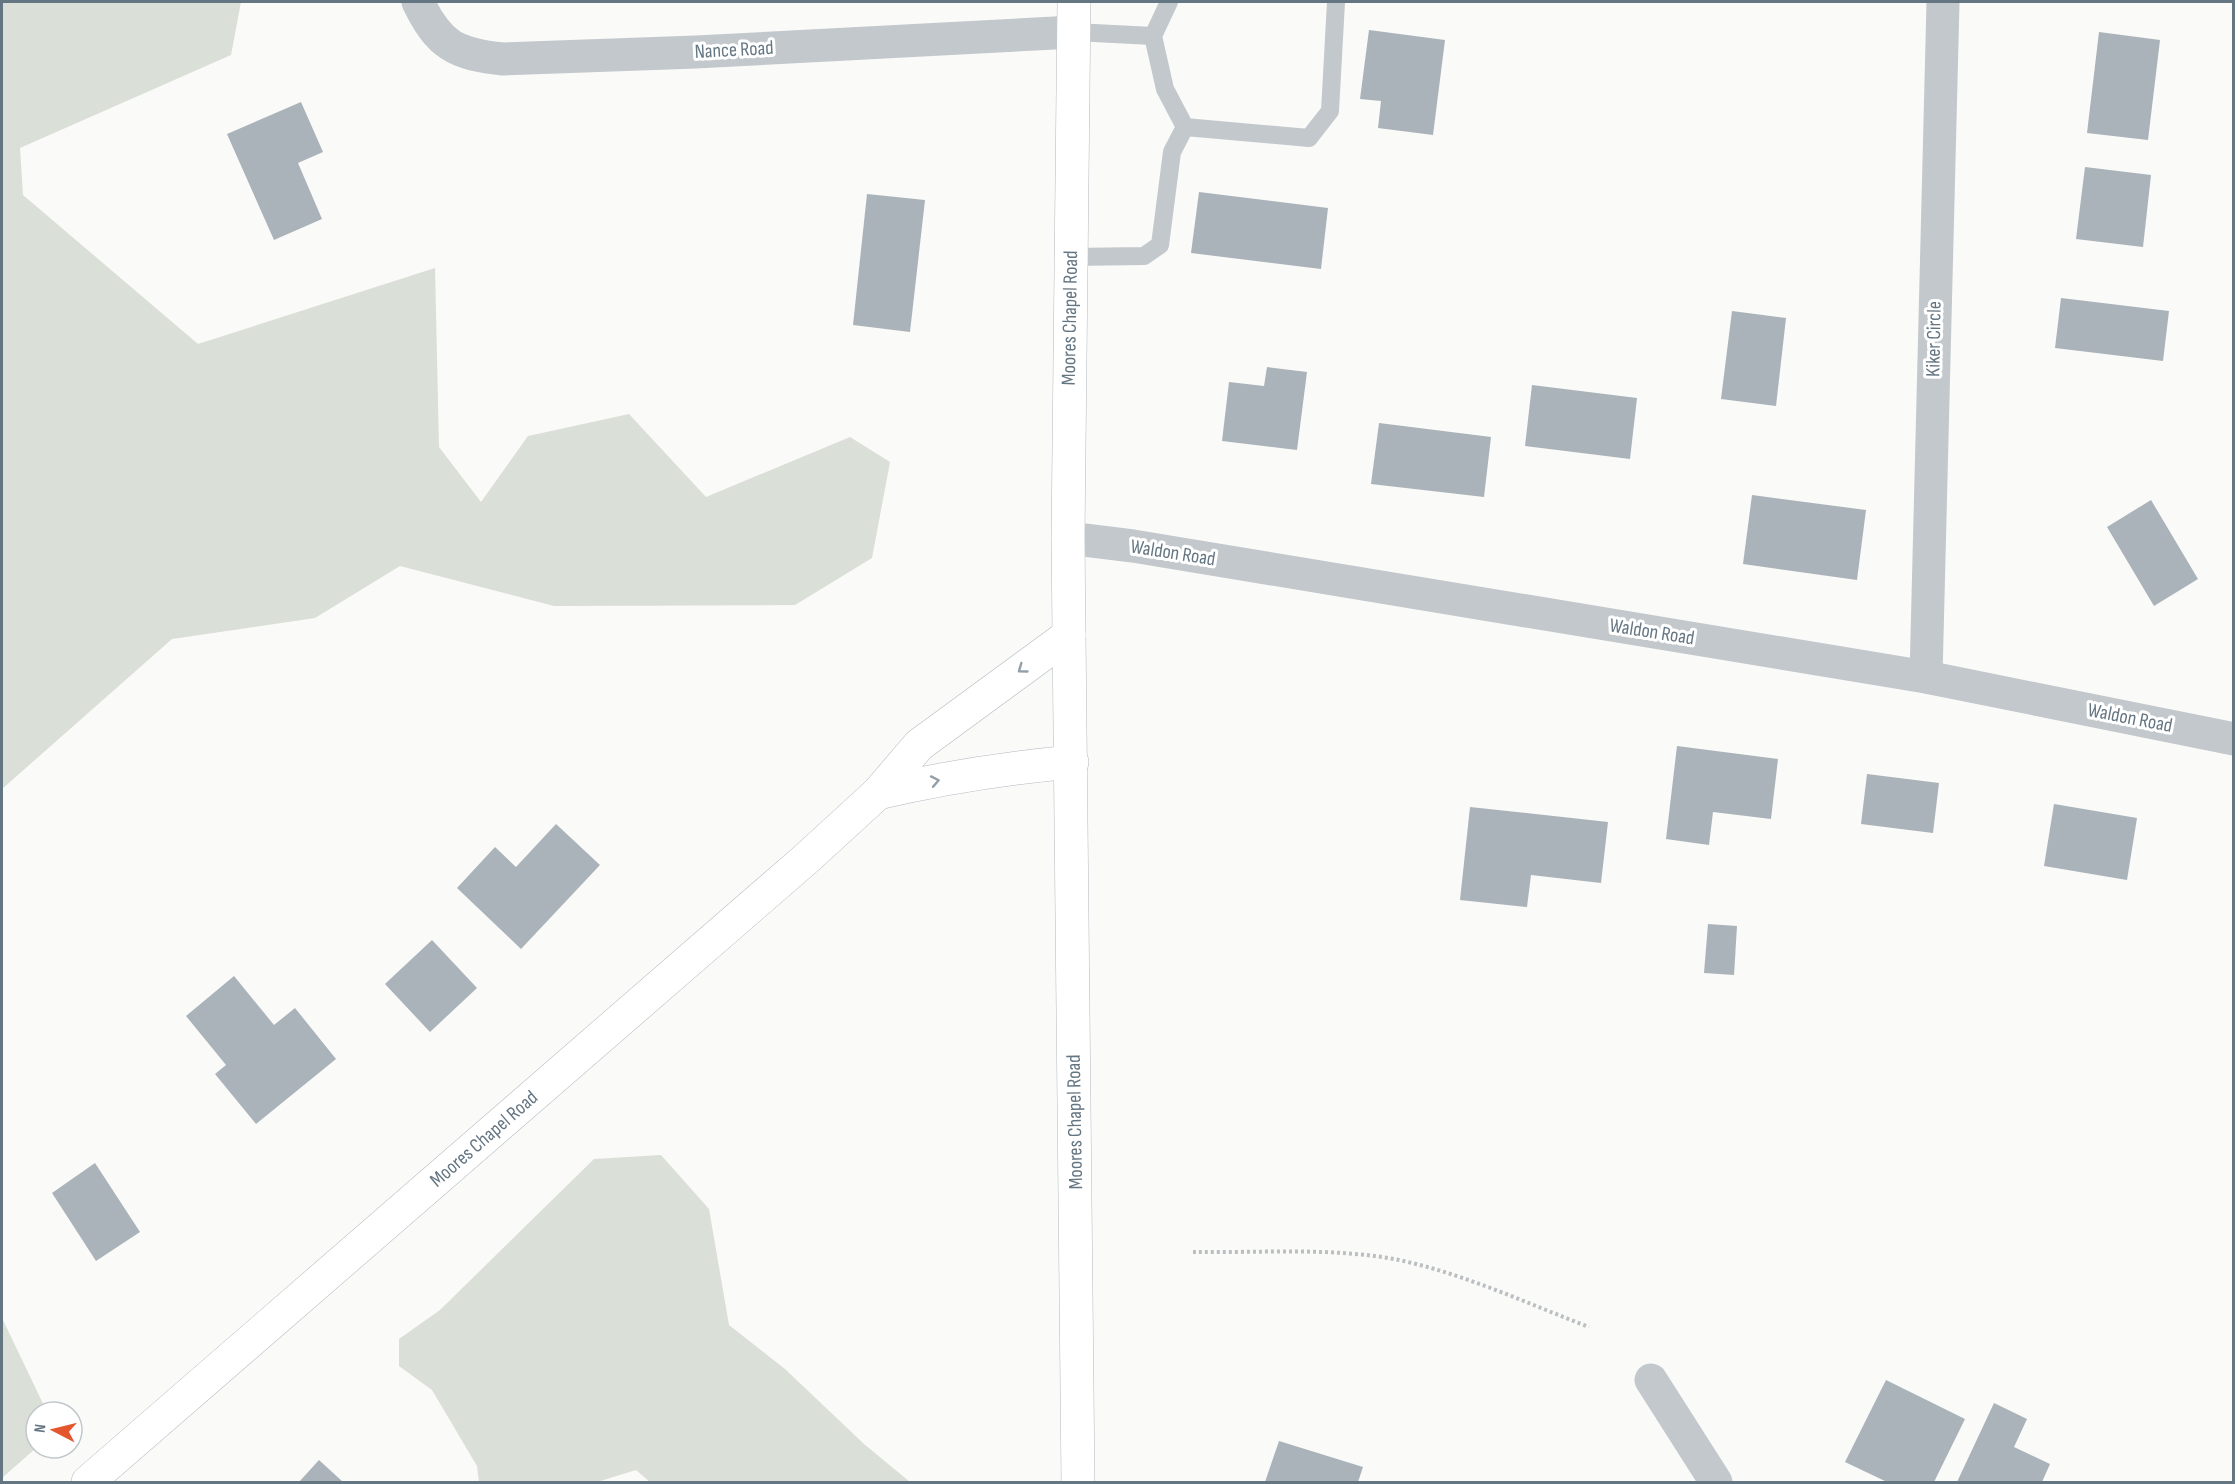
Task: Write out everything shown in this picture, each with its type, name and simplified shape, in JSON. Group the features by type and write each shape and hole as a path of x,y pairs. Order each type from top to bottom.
{"street":[{"name":"Nance Road","path":"418,2 429,24 445,42 473,56 503,59 696,52 1074,17"},
{"name":"Kiker Circle","path":"1926,677 1943,2"},
{"name":"Moores Chapel Road","path":"1074,17 1068,538 1078,1482"},
{"name":"Waldon Road","path":"1068,538 1133,546 1926,677 2234,739"},
{"name":"Moores Chapel Road","path":"88,1482 807,858 878,793 919,745 1069,635"},
{"path":"878,793 980,772 1072,762"},
{"path":"1651,1380 1716,1482"}],"lane":[{"path":"1169,2 1153,36 1165,89 1185,127"},
{"path":"1185,127 1309,138 1330,111 1336,2"},
{"path":"1074,17 1153,36"},
{"path":"1071,257 1144,256 1160,245 1172,152 1185,127"}],"path":[{"path":"1193,1252 1335,1254 1397,1260 1450,1272 1589,1328"}],"shaded area":[{"path":"2,2 241,2 231,55 20,148 23,195 198,344 435,268 439,447 481,502 528,436 629,414 706,497 850,437 890,462 872,558 795,605 554,606 400,566 315,618 172,639 2,789"},
{"path":"661,1155 709,1209 729,1325 785,1369 864,1444 910,1482 650,1482 636,1470 597,1482 479,1482 477,1466 432,1390 399,1366 399,1339 440,1310 594,1159"},
{"path":"2,1318 41,1400 24,1400 24,1459 2,1478"}],"building":[{"path":"1369,30 1445,40 1433,135 1378,128 1381,101 1360,99"},
{"path":"2099,32 2160,40 2148,140 2087,133"},
{"path":"301,102 323,152 298,163 322,219 274,240 227,134"},
{"path":"2085,167 2151,175 2143,247 2076,239"},
{"path":"1199,192 1328,208 1321,269 1191,253"},
{"path":"867,194 925,200 910,332 853,325"},
{"path":"2061,298 2169,311 2163,361 2055,348"},
{"path":"1732,311 1786,318 1776,406 1721,399"},
{"path":"1267,367 1307,372 1297,450 1222,441 1229,382 1264,386"},
{"path":"1532,385 1637,398 1630,459 1525,446"},
{"path":"1379,423 1491,437 1484,497 1371,484"},
{"path":"1752,495 1866,510 1857,580 1743,564"},
{"path":"2151,500 2198,579 2154,606 2107,527"},
{"path":"1677,746 1778,759 1771,819 1713,812 1709,845 1666,839"},
{"path":"1867,774 1939,783 1933,833 1861,824"},
{"path":"2054,804 2137,818 2127,880 2044,866"},
{"path":"1470,807 1608,822 1601,883 1531,875 1527,907 1460,900"},
{"path":"556,824 600,865 521,949 457,888 495,847 516,867"},
{"path":"1708,924 1737,926 1734,975 1704,973"},
{"path":"432,940 477,988 430,1032 385,984"},
{"path":"234,976 274,1025 295,1008 336,1059 256,1124 215,1074 226,1065 186,1016"},
{"path":"95,1163 140,1232 96,1261 52,1193"},
{"path":"1886,1380 1965,1419 1934,1482 1887,1482 1845,1462"},
{"path":"1994,1403 2027,1419 2014,1447 2050,1464 2042,1482 1957,1482"},
{"path":"1279,1441 1363,1467 1358,1482 1265,1482"},
{"path":"319,1460 343,1482 299,1482"}]}
